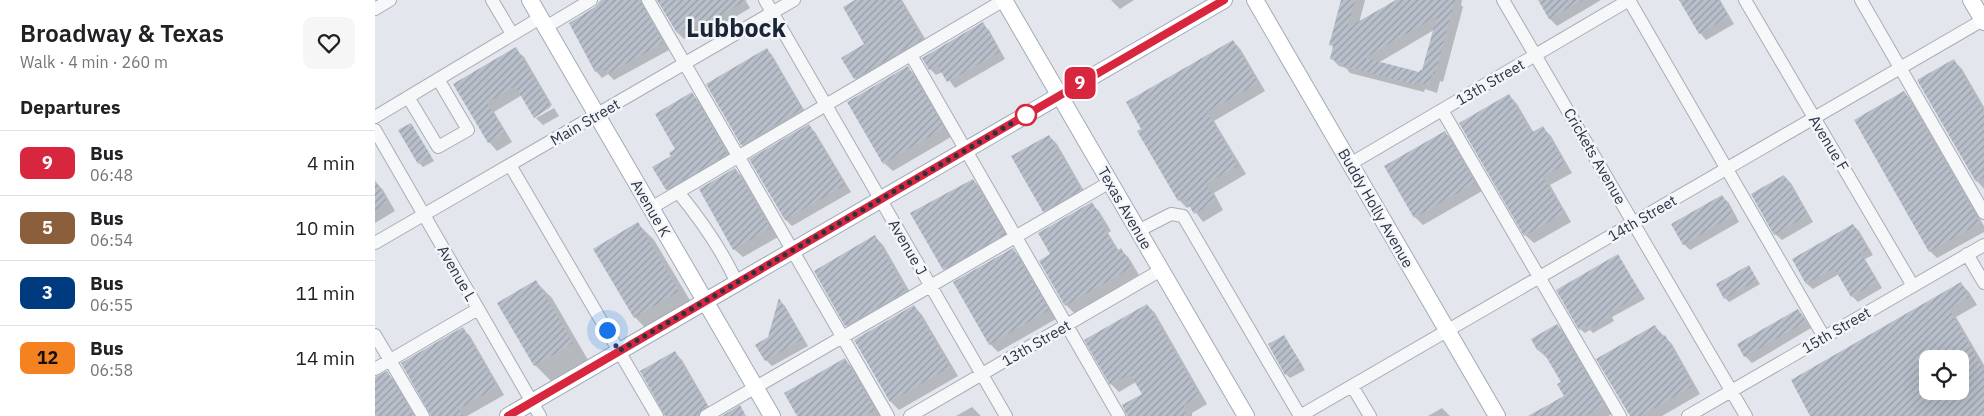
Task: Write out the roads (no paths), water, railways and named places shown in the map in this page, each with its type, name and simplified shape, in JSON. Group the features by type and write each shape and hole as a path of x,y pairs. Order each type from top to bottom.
{"main road":[{"name":"Avenue K","path":"530,0 772,416"},
{"name":"Texas Avenue","path":"1004,0 1246,416"},
{"path":"508,416 536,409 619,351 1224,0"},
{"name":"Buddy Holly Avenue","path":"1255,0 1497,416"},
{"path":"1971,0 1983,21"}],"street":[{"path":"375,9 390,0"},
{"path":"491,0 512,34"},
{"path":"375,117 512,34 591,0"},
{"path":"648,0 888,416"},
{"name":"Avenue J","path":"765,0 1006,416"},
{"name":"Main Street","path":"375,243 794,0"},
{"path":"651,208 1004,0"},
{"name":"Crickets Avenue","path":"1503,0 1746,416"},
{"path":"1629,0 1824,337"},
{"name":"13th Street","path":"1350,164 1629,0"},
{"name":"Avenue F","path":"1745,0 1913,286"},
{"path":"1861,0 1984,213"},
{"name":"14th Street","path":"1300,416 1983,21"},
{"path":"911,55 1119,416"},
{"path":"408,96 438,147 468,130 438,79"},
{"path":"1442,110 1620,416"},
{"name":"Avenue L","path":"375,130 536,409"},
{"path":"510,165 657,416"},
{"path":"706,416 1110,182"},
{"path":"678,192 697,215 727,260 737,283"},
{"path":"1138,231 1171,214 1183,216 1300,416"},
{"name":"15th Street","path":"1688,416 1984,245"},
{"path":"1967,254 1984,283"},
{"name":"13th Street","path":"910,416 1161,270"},
{"path":"375,368 478,309"},
{"path":"375,335 423,416"},
{"path":"1352,386 1370,416"}],"district":[{"name":"Lubbock","path":"736,27"}]}
